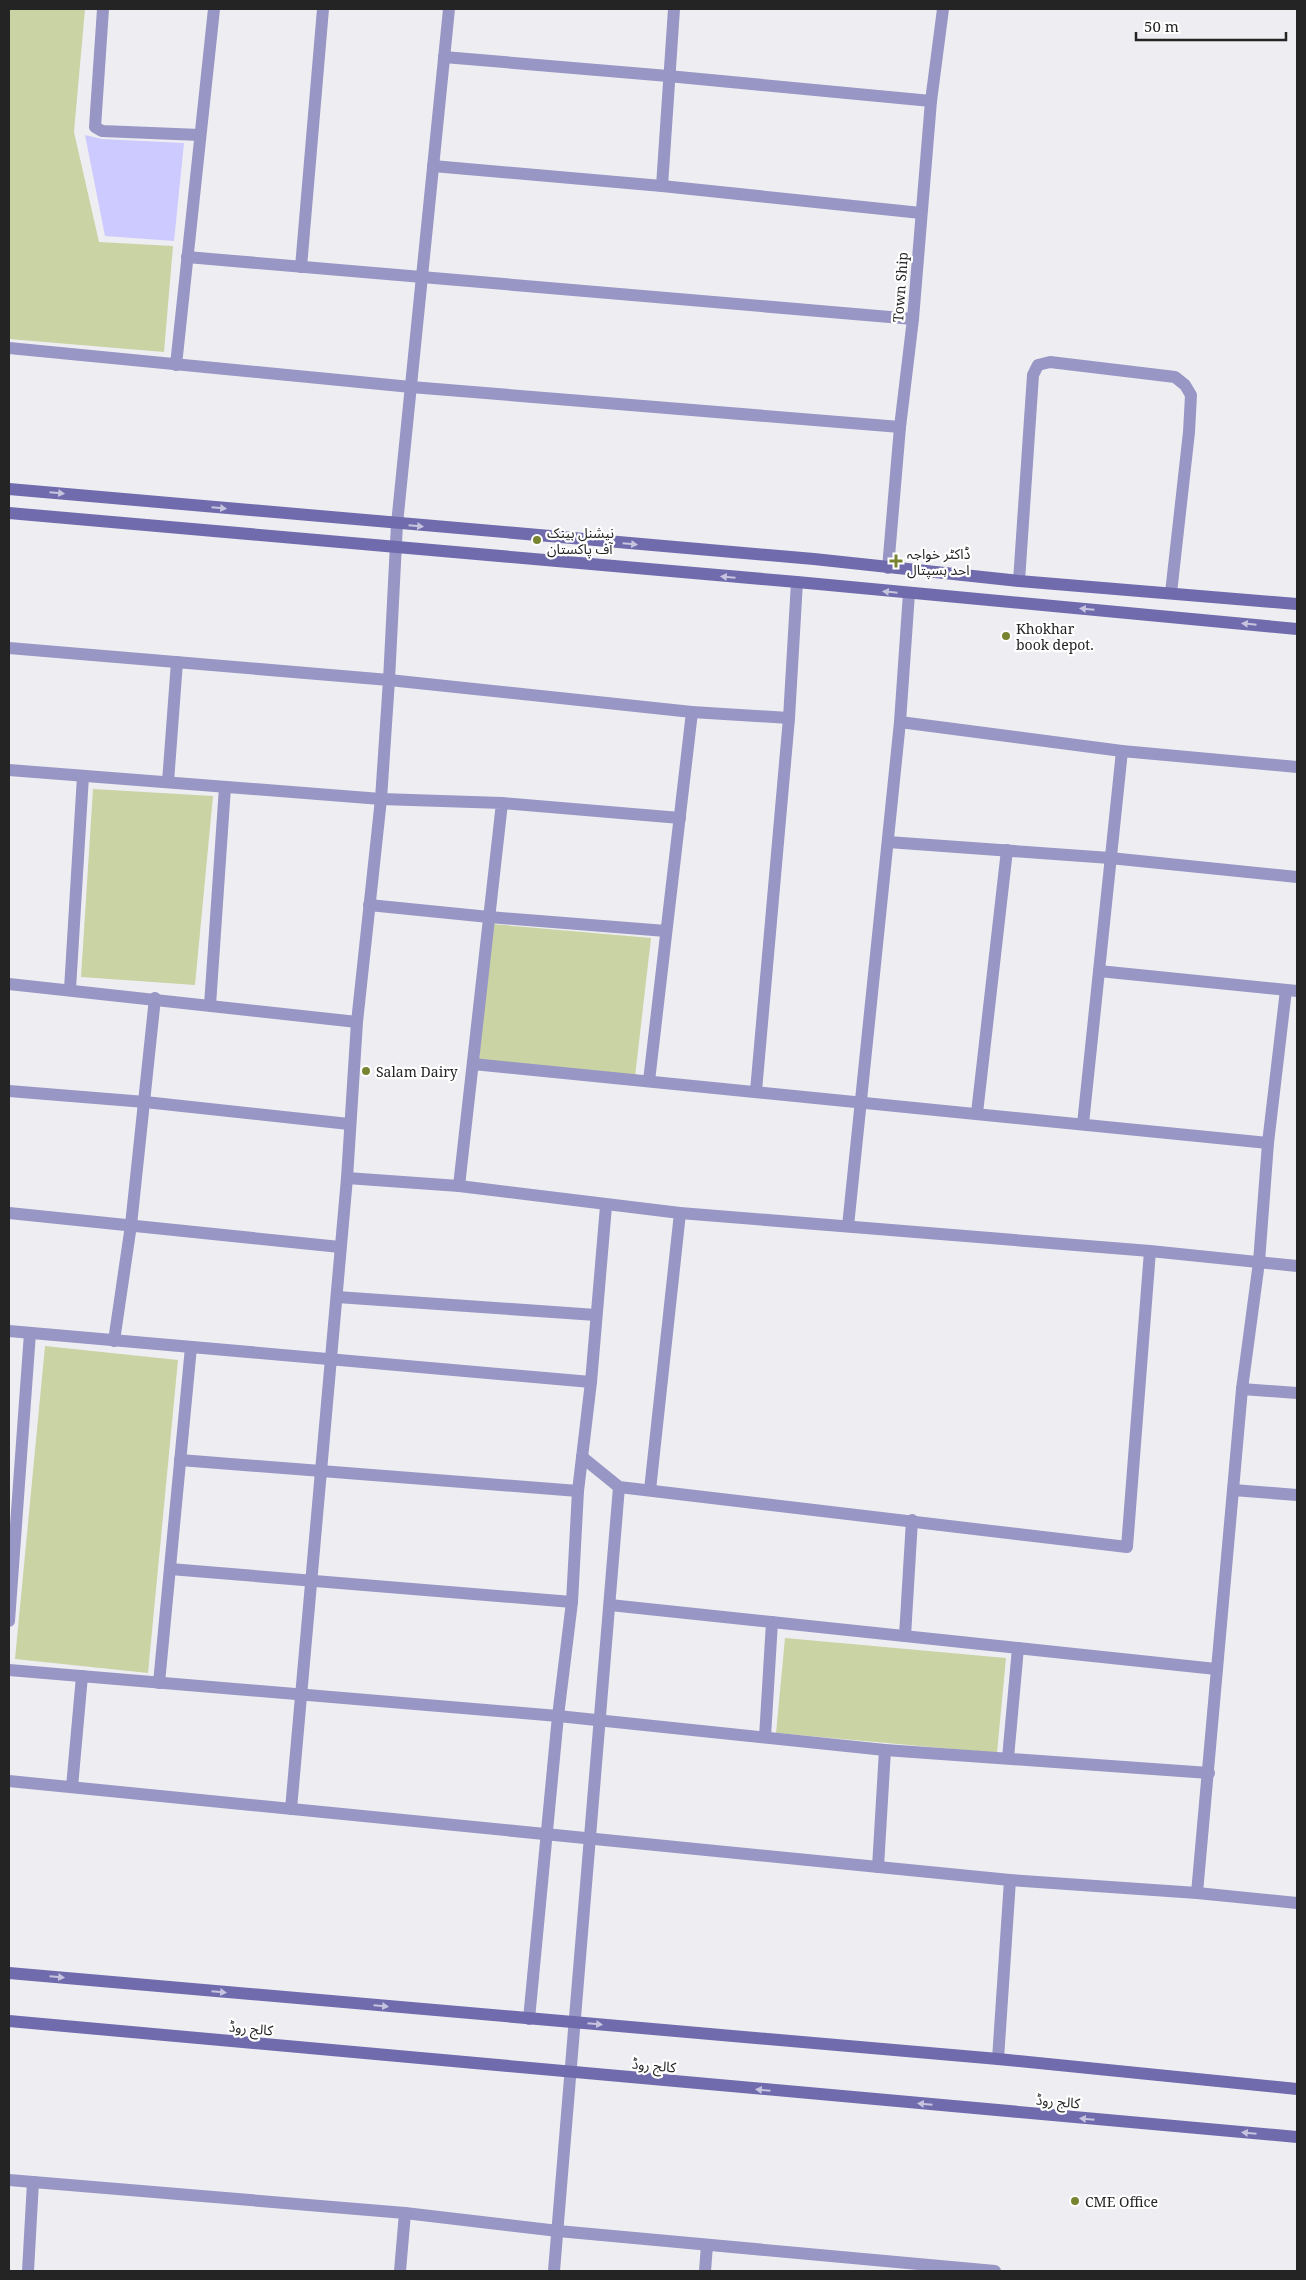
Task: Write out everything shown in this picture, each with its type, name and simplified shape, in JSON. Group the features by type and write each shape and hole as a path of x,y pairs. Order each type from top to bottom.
{"main road":[{"path":"9,489 814,559 1019,581 1297,604"},
{"path":"9,513 396,549 797,582 1297,629"},
{"path":"9,1973 998,2059 1297,2089"},
{"name":"کالج روڈ","path":"9,2021 1297,2137"}],"street":[{"path":"103,9 95,127 102,131 200,135"},
{"path":"176,365 214,9"},
{"path":"301,267 323,9"},
{"path":"291,1809 332,1359 347,1178 357,1022 381,799 397,524 449,9"},
{"path":"662,186 674,9"},
{"name":"Town Ship","path":"888,568 900,427 913,319 931,101 942,9"},
{"path":"444,57 931,101"},
{"path":"433,166 662,186 921,213"},
{"path":"187,257 913,319"},
{"path":"9,348 411,387 900,427"},
{"path":"1019,581 1033,375 1038,365 1050,362 1175,377 1185,385 1191,396 1189,432 1171,593"},
{"path":"756,1091 789,718 797,582"},
{"path":"848,1226 900,722 910,594"},
{"path":"9,648 389,680 692,712 789,718"},
{"path":"168,782 177,662"},
{"path":"649,1081 692,712"},
{"path":"900,722 1122,751 1297,767"},
{"path":"1083,1124 1122,751"},
{"path":"9,770 381,799 502,803 680,818"},
{"path":"70,989 84,776"},
{"path":"210,1005 225,787"},
{"path":"459,1186 502,803"},
{"path":"888,842 1110,858 1297,877"},
{"path":"978,1113 1007,850"},
{"path":"370,905 489,917 666,931"},
{"path":"1099,971 1291,990 1268,1143 1259,1262 1242,1389 1197,1893"},
{"path":"9,984 155,998 357,1022"},
{"path":"114,1341 131,1225 155,998"},
{"path":"473,1064 861,1101 1268,1143"},
{"path":"9,1091 145,1102 349,1124"},
{"path":"347,1178 459,1186 606,1206 680,1213 1150,1251 1297,1266"},
{"path":"528,2019 558,1716 572,1602 578,1490 591,1382 606,1206"},
{"path":"9,1213 340,1247"},
{"path":"650,1490 680,1213"},
{"path":"582,1457 619,1488 912,1520 1127,1547 1150,1251"},
{"path":"337,1297 596,1315"},
{"path":"9,1331 591,1382"},
{"path":"9,1621 11,1555 30,1333"},
{"path":"159,1683 191,1347"},
{"path":"1242,1389 1297,1393"},
{"path":"9,1442 22,1442"},
{"path":"180,1460 578,1490"},
{"path":"554,2271 619,1488"},
{"path":"1233,1490 1297,1495"},
{"path":"905,1636 912,1520"},
{"path":"170,1569 572,1602"},
{"path":"610,1605 1216,1669"},
{"path":"766,1737 772,1622"},
{"path":"1008,1758 1018,1648"},
{"path":"9,1670 558,1716 885,1750 1209,1774"},
{"path":"72,1788 82,1676"},
{"path":"878,1867 885,1750"},
{"path":"9,1781 1010,1880 1197,1893 1297,1903"},
{"path":"998,2059 1010,1880"},
{"path":"9,2180 405,2213 558,2231 995,2271"},
{"path":"28,2271 33,2182"},
{"path":"400,2271 405,2213"},
{"path":"705,2271 707,2245"}],"green space":[{"path":"9,9 85,9 74,132 99,242 173,246 164,352 9,339"},
{"path":"93,789 213,796 195,985 81,977"},
{"path":"492,924 651,938 635,1077 479,1060"},
{"path":"45,1346 178,1360 148,1673 15,1659"},
{"path":"785,1638 1006,1658 997,1753 776,1733"}],"building":[{"path":"85,135 102,139 184,143 174,241 105,236"}],"place":[{"name":"نیشنل بینک آف پاکستان","path":"537,540"},
{"name":"ڈاکٹر خواجہ احد ہسپتال","path":"896,561"},
{"name":"Khokhar book depot.","path":"1006,636"},
{"name":"Salam Dairy","path":"366,1071"},
{"name":"CME Office","path":"1075,2201"}]}
